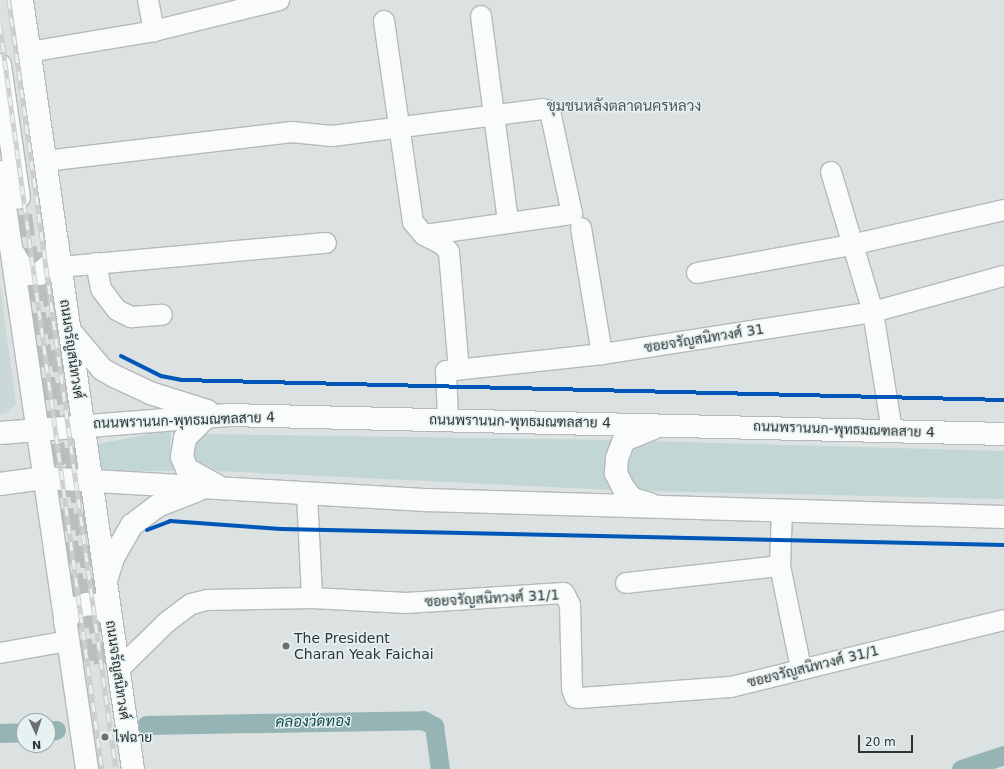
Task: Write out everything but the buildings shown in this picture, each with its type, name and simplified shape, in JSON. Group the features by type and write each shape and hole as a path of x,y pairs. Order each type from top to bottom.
{"main road":[{"path":"0,65 32,214 12,0"},
{"name":"ถนนจรัญสนิทวงศ์","path":"22,0 111,617 103,666 99,769"},
{"path":"0,172 7,255 36,427 86,769"},
{"path":"7,255 21,269 34,275 51,264 58,244"},
{"path":"69,331 102,369 129,385 215,416"},
{"path":"215,416 185,438 182,457 193,473 215,488"},
{"name":"ถนนพรานนก-พุทธมณฑลสาย 4","path":"0,433 36,427 215,416 448,419 1004,434"},
{"path":"658,507 632,499 616,473 617,458 624,440 634,433 666,425"},
{"path":"0,484 43,478 307,494 658,507 1004,517"},
{"path":"106,582 114,556 132,525 157,506 215,488"},
{"path":"67,632 73,609 87,604 97,605 111,617"},
{"name":"ถนนจรัญสนิทวงศ์","path":"103,666 120,769"},
{"name":"ถนนจรัญสนิทวงศ์","path":"103,666 133,769"}],"street":[{"path":"148,0 154,31"},
{"path":"29,52 154,31 279,0"},
{"path":"481,16 508,222"},
{"path":"384,21 412,216 424,235 442,244 449,252 459,370"},
{"path":"45,161 292,132 332,136 495,114 550,111 572,214 424,235"},
{"path":"830,172 851,245 873,312 892,431"},
{"path":"697,273 851,245 1004,210"},
{"path":"580,228 602,354"},
{"path":"61,267 326,243"},
{"path":"96,263 101,289 117,310 131,317 162,315"},
{"name":"ซอยจรัญสนิทวงศ์ 31","path":"448,419 446,371 602,354 873,312 1004,276"},
{"path":"307,494 312,598"},
{"path":"782,511 780,566 802,668"},
{"path":"626,582 780,566"},
{"name":"ซอยจรัญสนิทวงศ์ 31/1","path":"103,666 191,604 207,600 312,598 406,603 564,593 570,605 572,689 575,697 580,698 731,687 802,668 1004,620"},
{"path":"0,652 67,632"}],"shaded area":[{"path":"0,286 16,404 8,413 0,415"},
{"path":"171,430 170,451 176,471 108,471 98,465 97,444"},
{"path":"201,434 614,440 610,459 611,490 218,471 192,458 192,447"},
{"path":"648,441 1004,451 1004,499 646,491 636,488 628,479 627,459 636,447"}],"waterway":[{"name":"คลองวัดทอง","path":"146,725 423,720 434,726 440,769"},
{"name":"คลองวัดทอง","path":"0,733 16,732"},
{"name":"คลองวัดทอง","path":"961,769 1004,755"}],"tunnel":[{"path":"21,215 84,665"},
{"path":"47,251 105,663"}],"railway":[{"path":"9,0 116,769"},
{"path":"0,25 102,769"}],"cycle path":[{"path":"121,356 161,376 181,380 1004,400"},
{"path":"147,530 170,521 281,529 1004,545"}],"place":[{"name":"The President Charan Yeak Faichai","path":"286,646"},
{"name":"ไฟฉาย","path":"105,737"}],"district":[{"name":"ชุมชนหลังตลาดนครหลวง","path":"624,107"}]}
